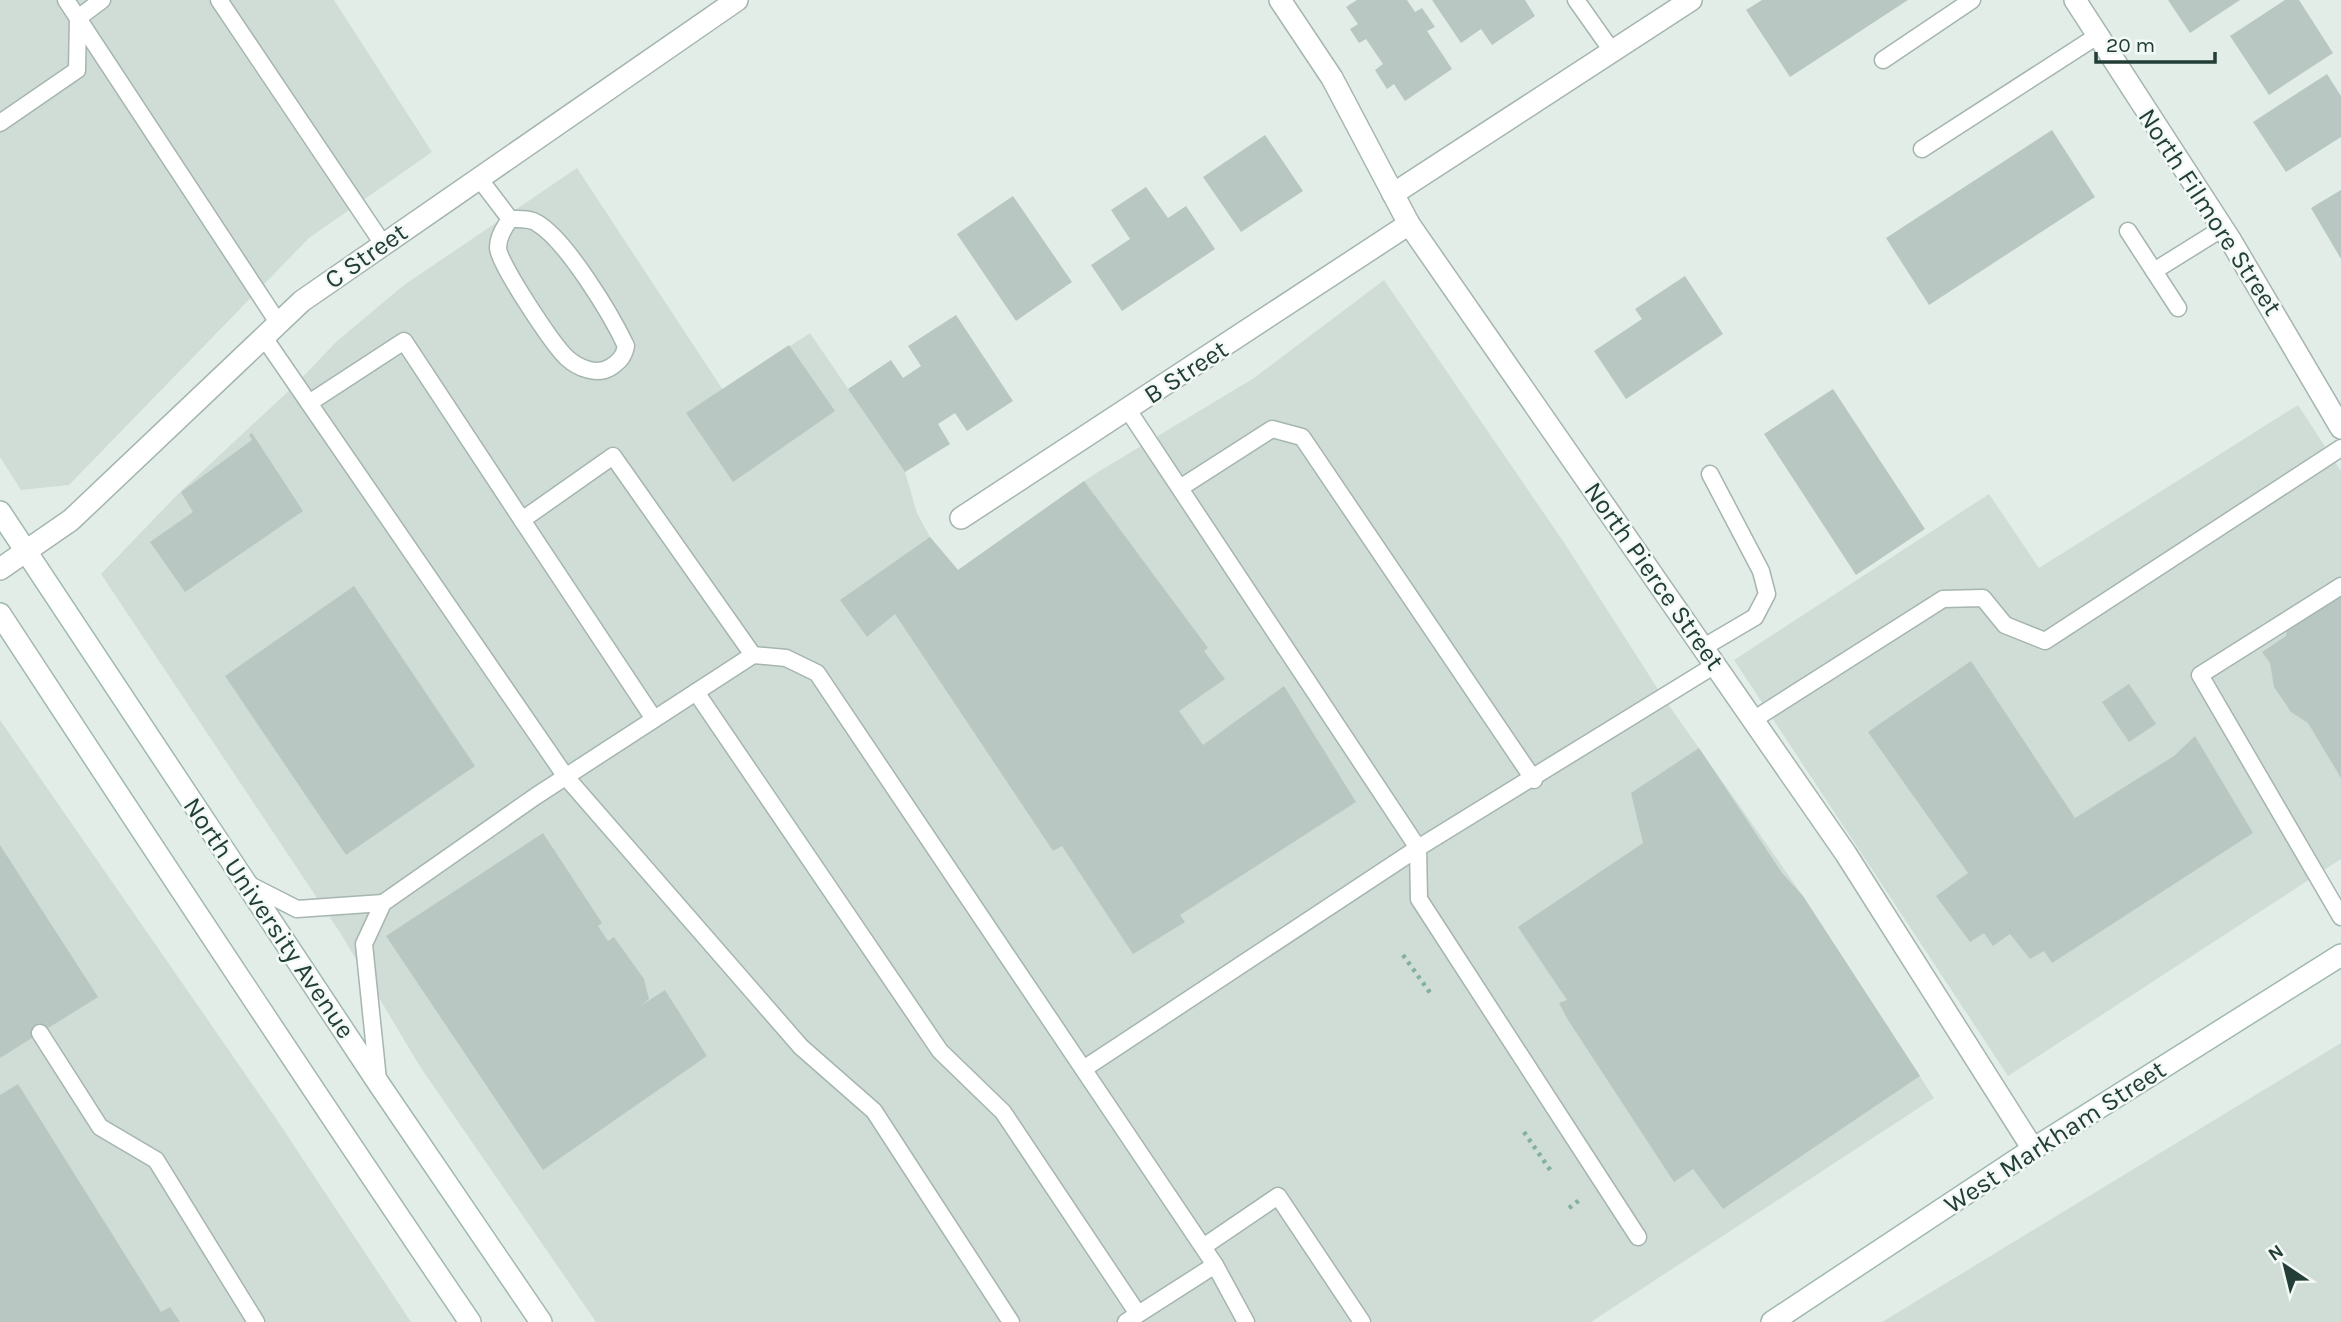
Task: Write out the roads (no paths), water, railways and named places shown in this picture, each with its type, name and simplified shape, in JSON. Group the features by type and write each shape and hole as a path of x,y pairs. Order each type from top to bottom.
{"street":[{"name":"C Street","path":"0,569 71,520 302,301 737,0"},
{"name":"North Pierce Street","path":"1280,0 1332,78 1409,224 1846,854 2033,1149"},
{"path":"1393,194 1691,0"},
{"name":"North Filmore Street","path":"2075,0 2223,228 2339,420"},
{"name":"B Street","path":"961,518 1409,224"},
{"name":"North University Avenue","path":"0,512 379,1084 541,1322"},
{"path":"0,614 239,980 310,1081 470,1322"},
{"name":"West Markham Street","path":"1772,1322 2033,1149 2341,955"}],"lane":[{"path":"66,0 272,331 309,403 566,777 801,1047 874,1111 1011,1322"},
{"path":"78,18 102,0"},
{"path":"219,0 383,244"},
{"path":"1576,0 1612,51"},
{"path":"1883,60 1972,0"},
{"path":"0,123 77,70 78,18"},
{"path":"1922,149 2097,36"},
{"path":"478,177 510,219"},
{"path":"510,219 534,220 552,234 592,288 626,346 624,356 609,369 593,372 580,367 567,358 548,333 500,260 500,234 510,219"},
{"path":"2154,271 2223,228"},
{"path":"2128,231 2178,308"},
{"path":"309,403 404,341 654,719"},
{"path":"1128,410 1418,848 1419,899 1638,1237"},
{"path":"1180,488 1272,429 1302,437 1534,780"},
{"path":"1753,720 1943,599 1983,598 2005,625 2045,641 2341,448"},
{"path":"522,520 613,456 753,655"},
{"path":"1085,1068 1418,848 1534,780 1710,656 1755,617 1767,594 1762,571 1710,474"},
{"path":"2341,586 2200,674 2341,917"},
{"path":"245,883 297,909 383,903 566,777 753,655 786,658 817,673 1085,1068 1215,1265 1246,1322"},
{"path":"696,692 940,1051 1003,1112 1132,1318 1215,1265"},
{"path":"379,1084 364,944 383,903"},
{"path":"40,1033 100,1127 156,1160 256,1322"},
{"path":"1203,1247 1279,1196 1362,1322"}]}
